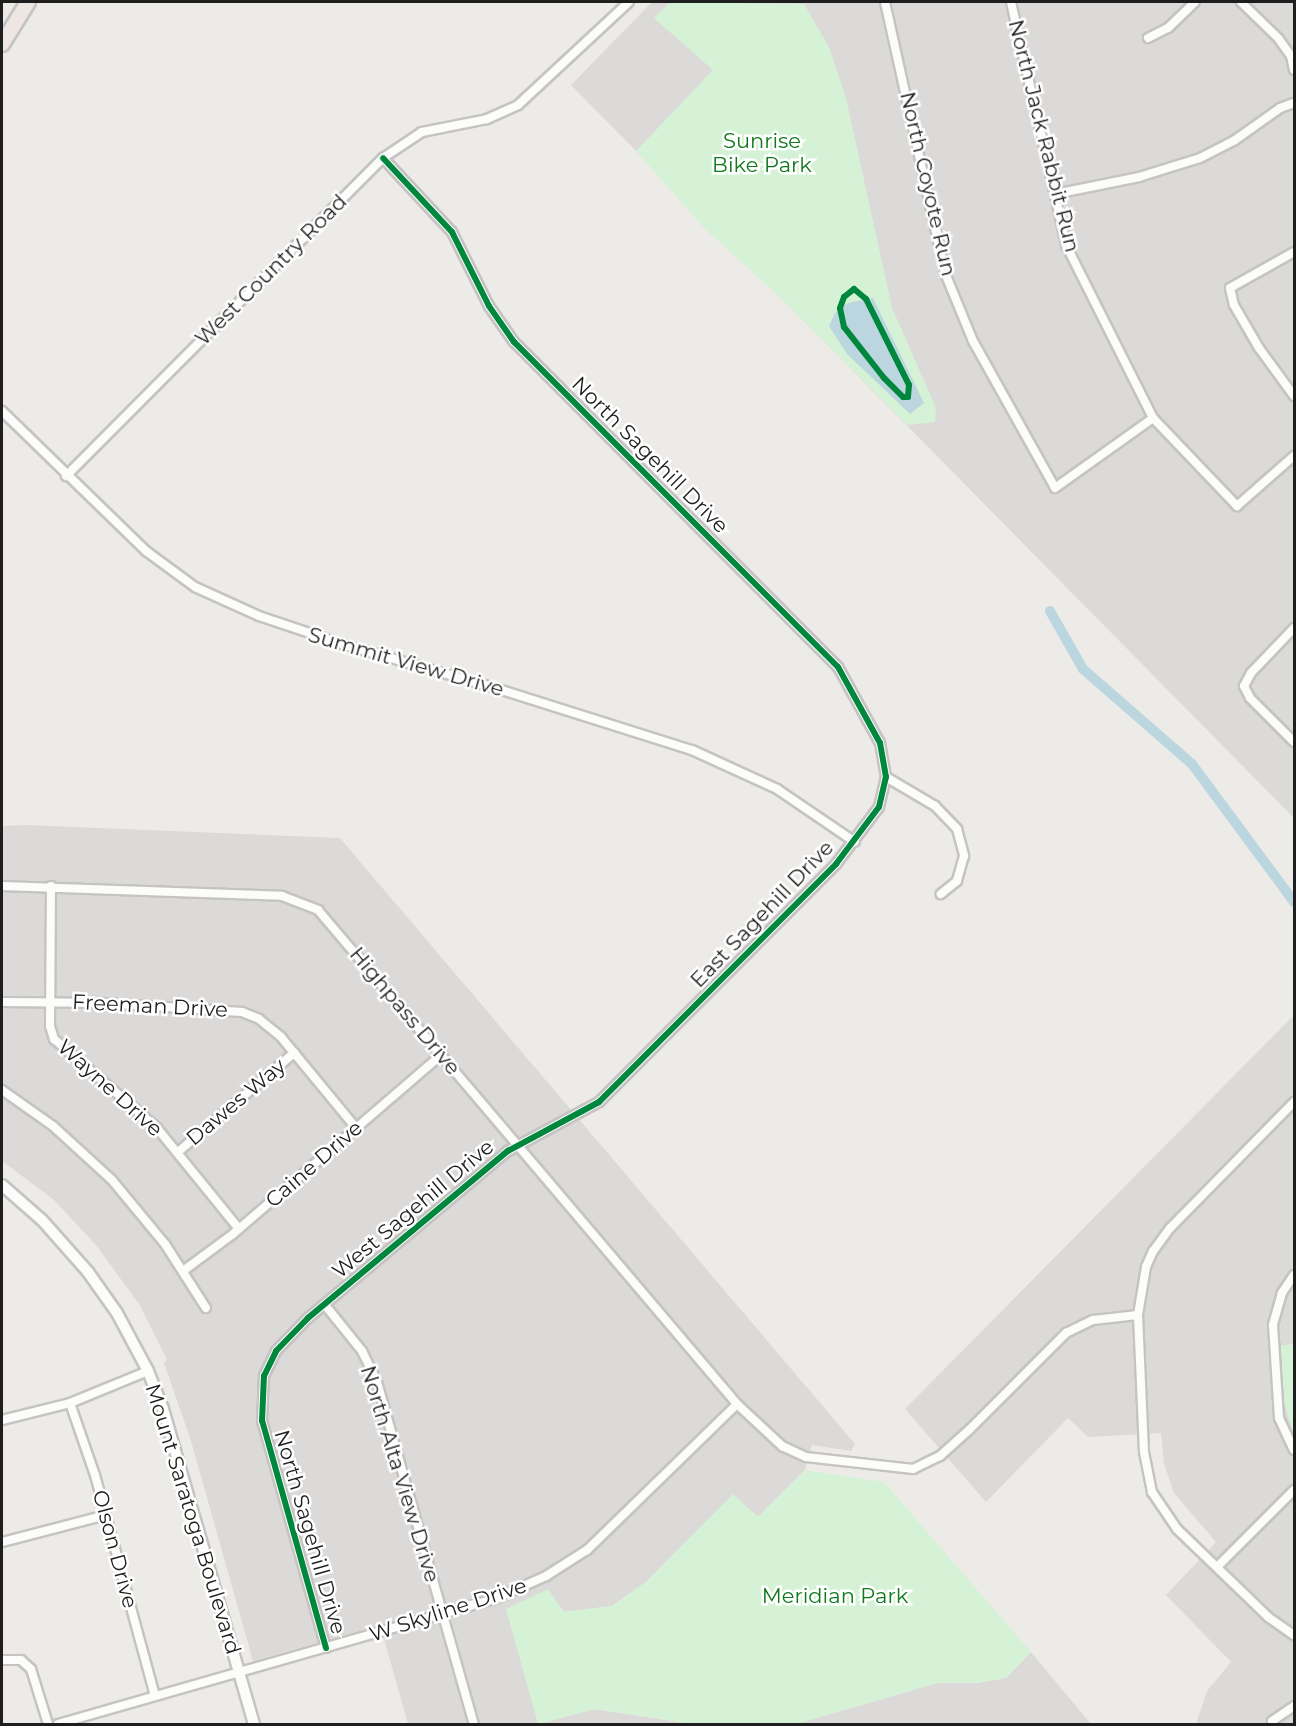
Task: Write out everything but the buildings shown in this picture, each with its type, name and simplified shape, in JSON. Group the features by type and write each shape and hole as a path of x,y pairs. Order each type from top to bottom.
{"highway":[{"path":"2,44 28,2"}],"street":[{"name":"West Country Road","path":"66,476 383,158 422,132 504,113 560,69 629,2"},
{"name":"North Coyote Run","path":"885,2 945,273 973,341 1054,488 1153,418"},
{"name":"North Jack Rabbit Run","path":"1011,2 1066,245 1153,418 1237,506 1294,456"},
{"path":"1148,38 1168,28 1195,2"},
{"path":"1241,2 1278,38 1291,56 1294,70"},
{"path":"1055,194 1139,177 1200,158 1235,140 1280,108 1294,103"},
{"name":"North Sagehill Drive","path":"383,158 452,232 489,306 514,342 838,667 880,743 886,777"},
{"path":"1294,252 1230,288 1234,305 1259,348 1294,396"},
{"name":"Summit View Drive","path":"2,411 66,476 146,551 195,587 259,616 692,750 777,789 855,842"},
{"path":"1294,628 1251,673 1244,686 1250,698 1294,742"},
{"path":"886,777 935,806 957,829 964,856 957,881 941,894"},
{"name":"East Sagehill Drive","path":"642,1060 855,842 879,807 886,777"},
{"name":"Highpass Drive","path":"2,886 282,896 301,901 325,916 699,1356 737,1404 782,1446 806,1457 889,1470 913,1470 940,1456 1076,1327 1104,1317 1138,1315"},
{"name":"Wayne Drive","path":"51,886 50,1026 57,1043 121,1094 178,1152 239,1228"},
{"name":"Freeman Drive","path":"2,1002 50,1001 234,1010 267,1024 356,1128"},
{"name":"Dawes Way","path":"178,1152 294,1053"},
{"name":"Caine Drive","path":"183,1271 239,1228 442,1054"},
{"name":"West Sagehill Drive","path":"325,1305 519,1144 599,1102 642,1060"},
{"path":"2,1090 53,1126 97,1165 141,1212 206,1308"},
{"path":"1294,1102 1170,1228 1153,1251 1141,1286 1138,1315 1144,1452 1152,1491 1171,1522 1268,1617 1294,1635"},
{"name":"Mount Saratoga Boulevard","path":"2,1185 50,1228 88,1272 117,1313 148,1371 163,1409 254,1725"},
{"path":"1294,1275 1282,1293 1274,1325 1279,1418 1294,1450"},
{"name":"North Sagehill Drive","path":"325,1305 289,1334 276,1351 264,1376 260,1405 326,1648"},
{"name":"North Alta View Drive","path":"325,1305 362,1351 377,1382 474,1725"},
{"path":"2,1420 70,1403 148,1371"},
{"name":"Olson Drive","path":"70,1403 106,1515 155,1696"},
{"name":"W Skyline Drive","path":"58,1725 497,1599 546,1576 587,1550 737,1404"},
{"path":"1217,1568 1294,1490"},
{"path":"2,1542 106,1515"},
{"path":"2,1660 21,1660 31,1669 48,1725"},
{"path":"1272,1721 1294,1706"}],"shaded area":[{"path":"652,2 1294,2 1294,818 571,85"},
{"path":"1139,450 1146,456 1153,451 1163,468 1137,495 1130,489 1126,492 1131,498 1082,547 1072,546 1072,555 1082,551 1105,575 1099,581 1103,585 1109,580 1134,603 1130,608 1134,613 1142,608 1138,602 1154,587 1159,592 1163,588 1159,581 1185,554 1190,559 1193,556 1188,551 1213,528 1254,569 1223,601 1217,596 1213,601 1219,606 1193,632 1186,626 1182,630 1186,636 1163,658 1154,649 1147,655 1123,631 1127,625 1124,620 1118,627 1089,597 1094,592 1091,587 1084,594 1044,554 1057,541 1052,536 1067,520 1074,526 1079,522 1073,516 1096,492 1104,497 1108,492 1103,486 1114,475 1121,481 1138,463 1133,455"},
{"path":"26,825 340,838 855,1444 851,1451 812,1445 805,1470 758,1517 733,1495 646,1582 612,1606 564,1612 538,1724 408,1724 380,1625 253,1661 191,1441 164,1363 167,1360 139,1304 96,1245 54,1200 2,1161 2,826"},
{"path":"1294,1015 1294,1344 1281,1346 1294,1436 1294,1724 1196,1724 1207,1691 1231,1662 1166,1595 1216,1542 1174,1493 1164,1464 1161,1433 1088,1437 1068,1418 986,1502 905,1409"},
{"path":"545,1198 687,1365 562,1490 485,1538 427,1347 406,1318"},
{"path":"1031,1652 1091,1724 796,1724 937,1683 976,1683 1006,1678"},
{"path":"594,1709 693,1724 538,1724"}],"green space":[{"name":"Sunrise Bike Park","path":"670,2 804,4 829,47 846,98 892,308 936,408 935,422 907,425 785,302 705,229 636,151 713,70 654,18"},
{"path":"1294,1344 1294,1436 1284,1402 1281,1346"},
{"name":"Meridian Park","path":"806,1470 884,1482 1031,1652 1006,1678 976,1683 937,1683 796,1724 693,1724 595,1709 538,1724 506,1609 548,1589 564,1612 612,1606 646,1582 733,1494 758,1517"}],"water":[{"path":"873,298 924,403 910,414 847,354 829,326 835,313 848,303"}],"waterway":[{"path":"1050,611 1083,669 1192,764 1294,902"}],"cycle path":[{"path":"326,1648 262,1421 264,1376 276,1351 308,1318 508,1151 599,1102 836,864 879,807 886,777 880,743 838,667 514,342 489,306 452,232 383,158"},
{"path":"854,289 866,299 909,385 908,397 903,397 884,378 844,327 840,308 844,297 854,289"}]}
